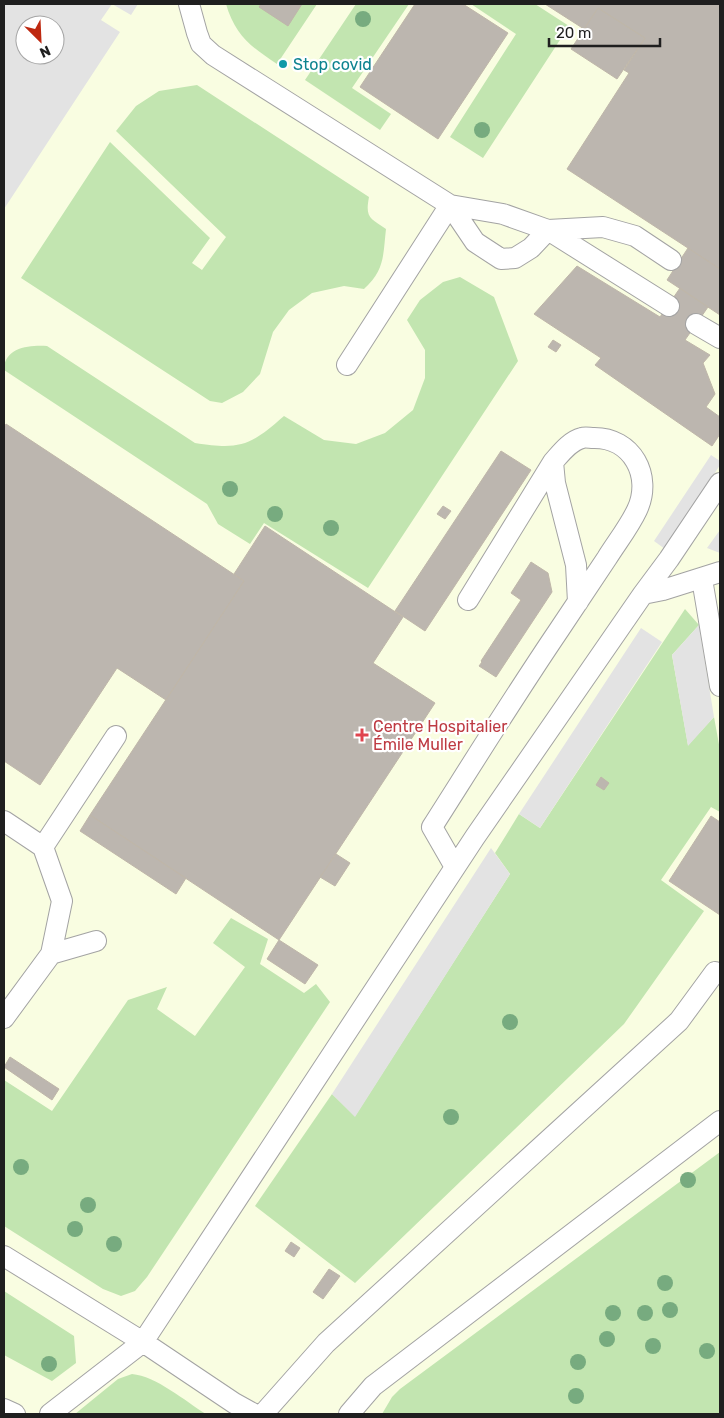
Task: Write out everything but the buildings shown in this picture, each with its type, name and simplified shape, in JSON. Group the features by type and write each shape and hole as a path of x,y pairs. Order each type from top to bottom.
{"lane":[{"path":"189,4 201,44 213,56 450,205 503,214 548,230 669,306"},
{"path":"450,205 475,242 501,259 515,258 531,248 548,230 603,227 635,236 671,260"},
{"path":"347,365 450,205"},
{"path":"696,324 720,338"},
{"path":"455,867 432,827 637,509 642,492 641,478 638,464 628,450 614,441 601,438 582,438 566,447 554,462 468,600"},
{"path":"554,462 555,482 576,565 578,602"},
{"path":"50,1414 143,1342 455,867 720,483"},
{"path":"643,594 711,576 720,686"},
{"path":"43,847 116,736"},
{"path":"4,821 43,847 62,901 51,954 4,1018"},
{"path":"51,954 96,941"},
{"path":"263,1414 326,1343 679,1021 715,972"},
{"path":"349,1414 374,1386 720,1121"},
{"path":"4,1256 143,1342 234,1404 254,1414"},
{"path":"4,1409 15,1414"}],"shaded area":[{"name":"Centre Hospitalier Émile Muller","path":"4,4 720,4 720,1414 4,1414"},
{"path":"4,4 112,4 101,20 120,32 4,209"},
{"path":"112,4 138,4 131,15"},
{"path":"711,455 720,461 720,465 665,549 654,541"},
{"path":"720,530 720,553 707,548"},
{"path":"699,625 714,717 688,746 672,655"},
{"path":"641,628 662,642 540,828 519,814"},
{"path":"491,848 510,874 355,1117 332,1094"}],"green space":[{"path":"226,4 317,4 277,64 259,52 239,32"},
{"path":"356,4 409,4 352,88 391,114 380,130 305,80"},
{"path":"471,4 535,4 569,26 483,158 450,137 516,34"},
{"path":"197,85 369,197 368,213 370,217 386,229 382,262 371,282 364,289 344,286 312,293 289,310 273,332 260,374 243,392 222,403 210,401 21,278 110,142 210,238 192,263 202,270 226,237 116,131 136,106 159,91"},
{"path":"460,277 494,297 518,361 368,588 264,523 250,544 218,524 207,504 4,370 8,356 13,352 26,347 47,346 195,443 223,446 244,443 262,434 284,416 324,440 356,444 385,433 413,410 425,378 425,350 407,320 420,300 443,282"},
{"path":"685,609 699,625 672,655 688,745 714,717 720,750 720,812 711,807 661,880 704,911 624,1024 355,1283 255,1206 332,1094 355,1116 510,874 495,853 519,814 540,828"},
{"path":"231,918 268,939 260,964 304,993 316,984 330,1002 147,1277 135,1291 121,1296 103,1289 4,1226 4,1080 52,1111 128,1000 167,987 157,1009 195,1036 245,967 213,943"},
{"path":"720,1152 720,1414 382,1414 392,1397 400,1389"},
{"path":"4,1291 74,1336 76,1363 52,1381 4,1355"},
{"path":"132,1374 151,1379 206,1414 75,1414 118,1379"}],"place":[{"name":"Stop covid","path":"283,64"},
{"name":"Centre Hospitalier Émile Muller","path":"362,735"}]}
